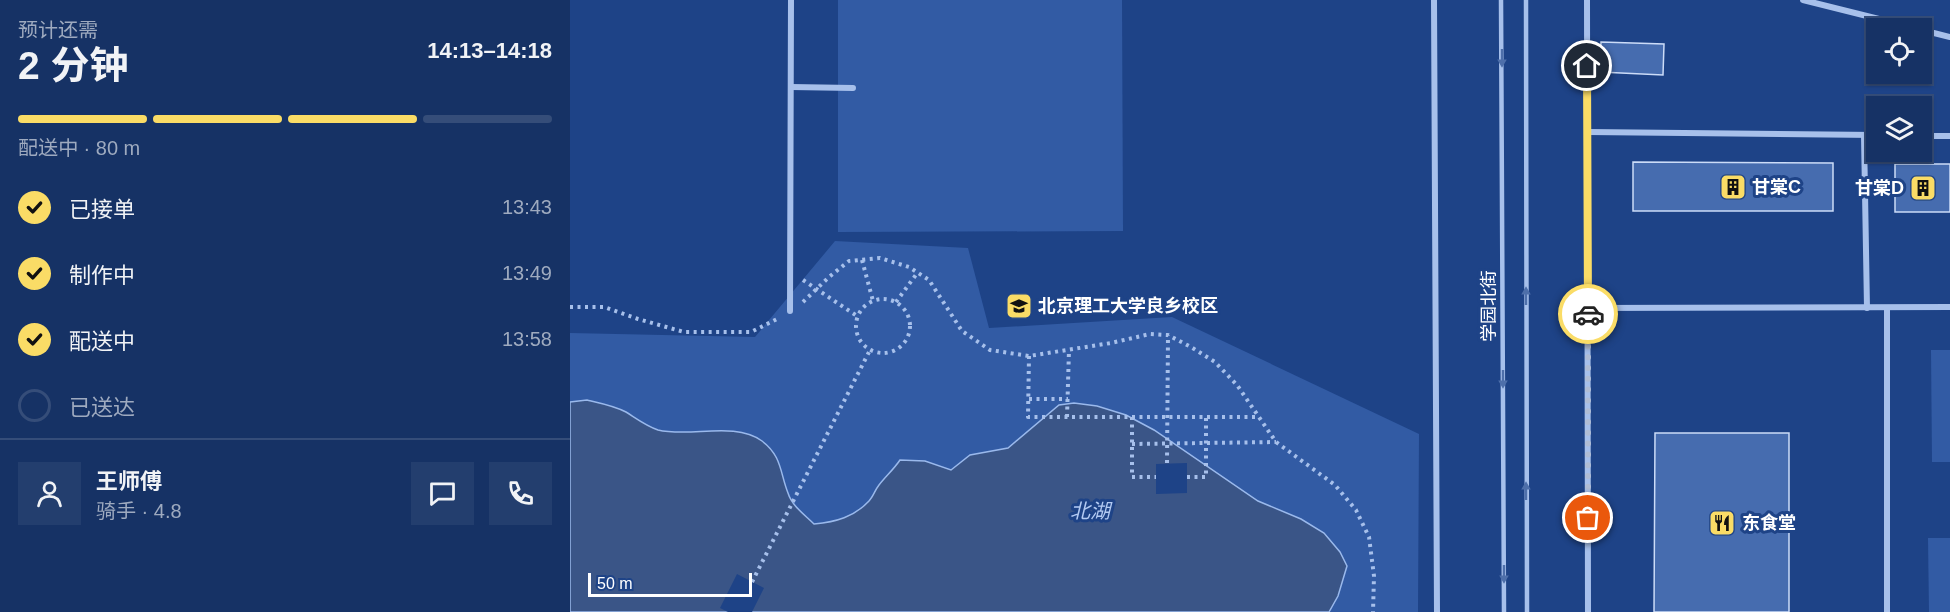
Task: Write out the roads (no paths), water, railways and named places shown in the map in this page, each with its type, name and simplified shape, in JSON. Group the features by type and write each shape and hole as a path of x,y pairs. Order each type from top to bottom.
{"street":[{"path":"790,311 791,0"},
{"path":"1434,0 1437,612"},
{"path":"1587,0 1588,612"},
{"path":"1803,0 1875,18"},
{"path":"1932,33 1950,38"},
{"path":"791,87 853,88"},
{"path":"1588,132 1864,135 1866,308"},
{"path":"1932,136 1950,136"},
{"path":"1588,308 1950,307"},
{"path":"1887,308 1887,612"}],"lane":[{"name":"学园北街","path":"1502,0 1504,612"},
{"name":"学园北街","path":"1526,0 1527,612"}],"water":[{"name":"北湖","path":"587,400 622,410 658,430 738,432 762,441 769,447 780,465 792,502 814,524 837,520 857,511 870,499 900,460 925,461 951,470 970,455 1008,448 1059,405 1074,403 1097,406 1126,415 1154,430 1258,501 1301,519 1324,533 1340,552 1347,566 1338,596 1329,612 570,612 570,402"}],"place":[{"name":"甘棠C","path":"1733,187"},
{"name":"甘棠D","path":"1923,188"},
{"name":"北京理工大学良乡校区","path":"1019,306"},
{"name":"东食堂","path":"1722,523"}]}
